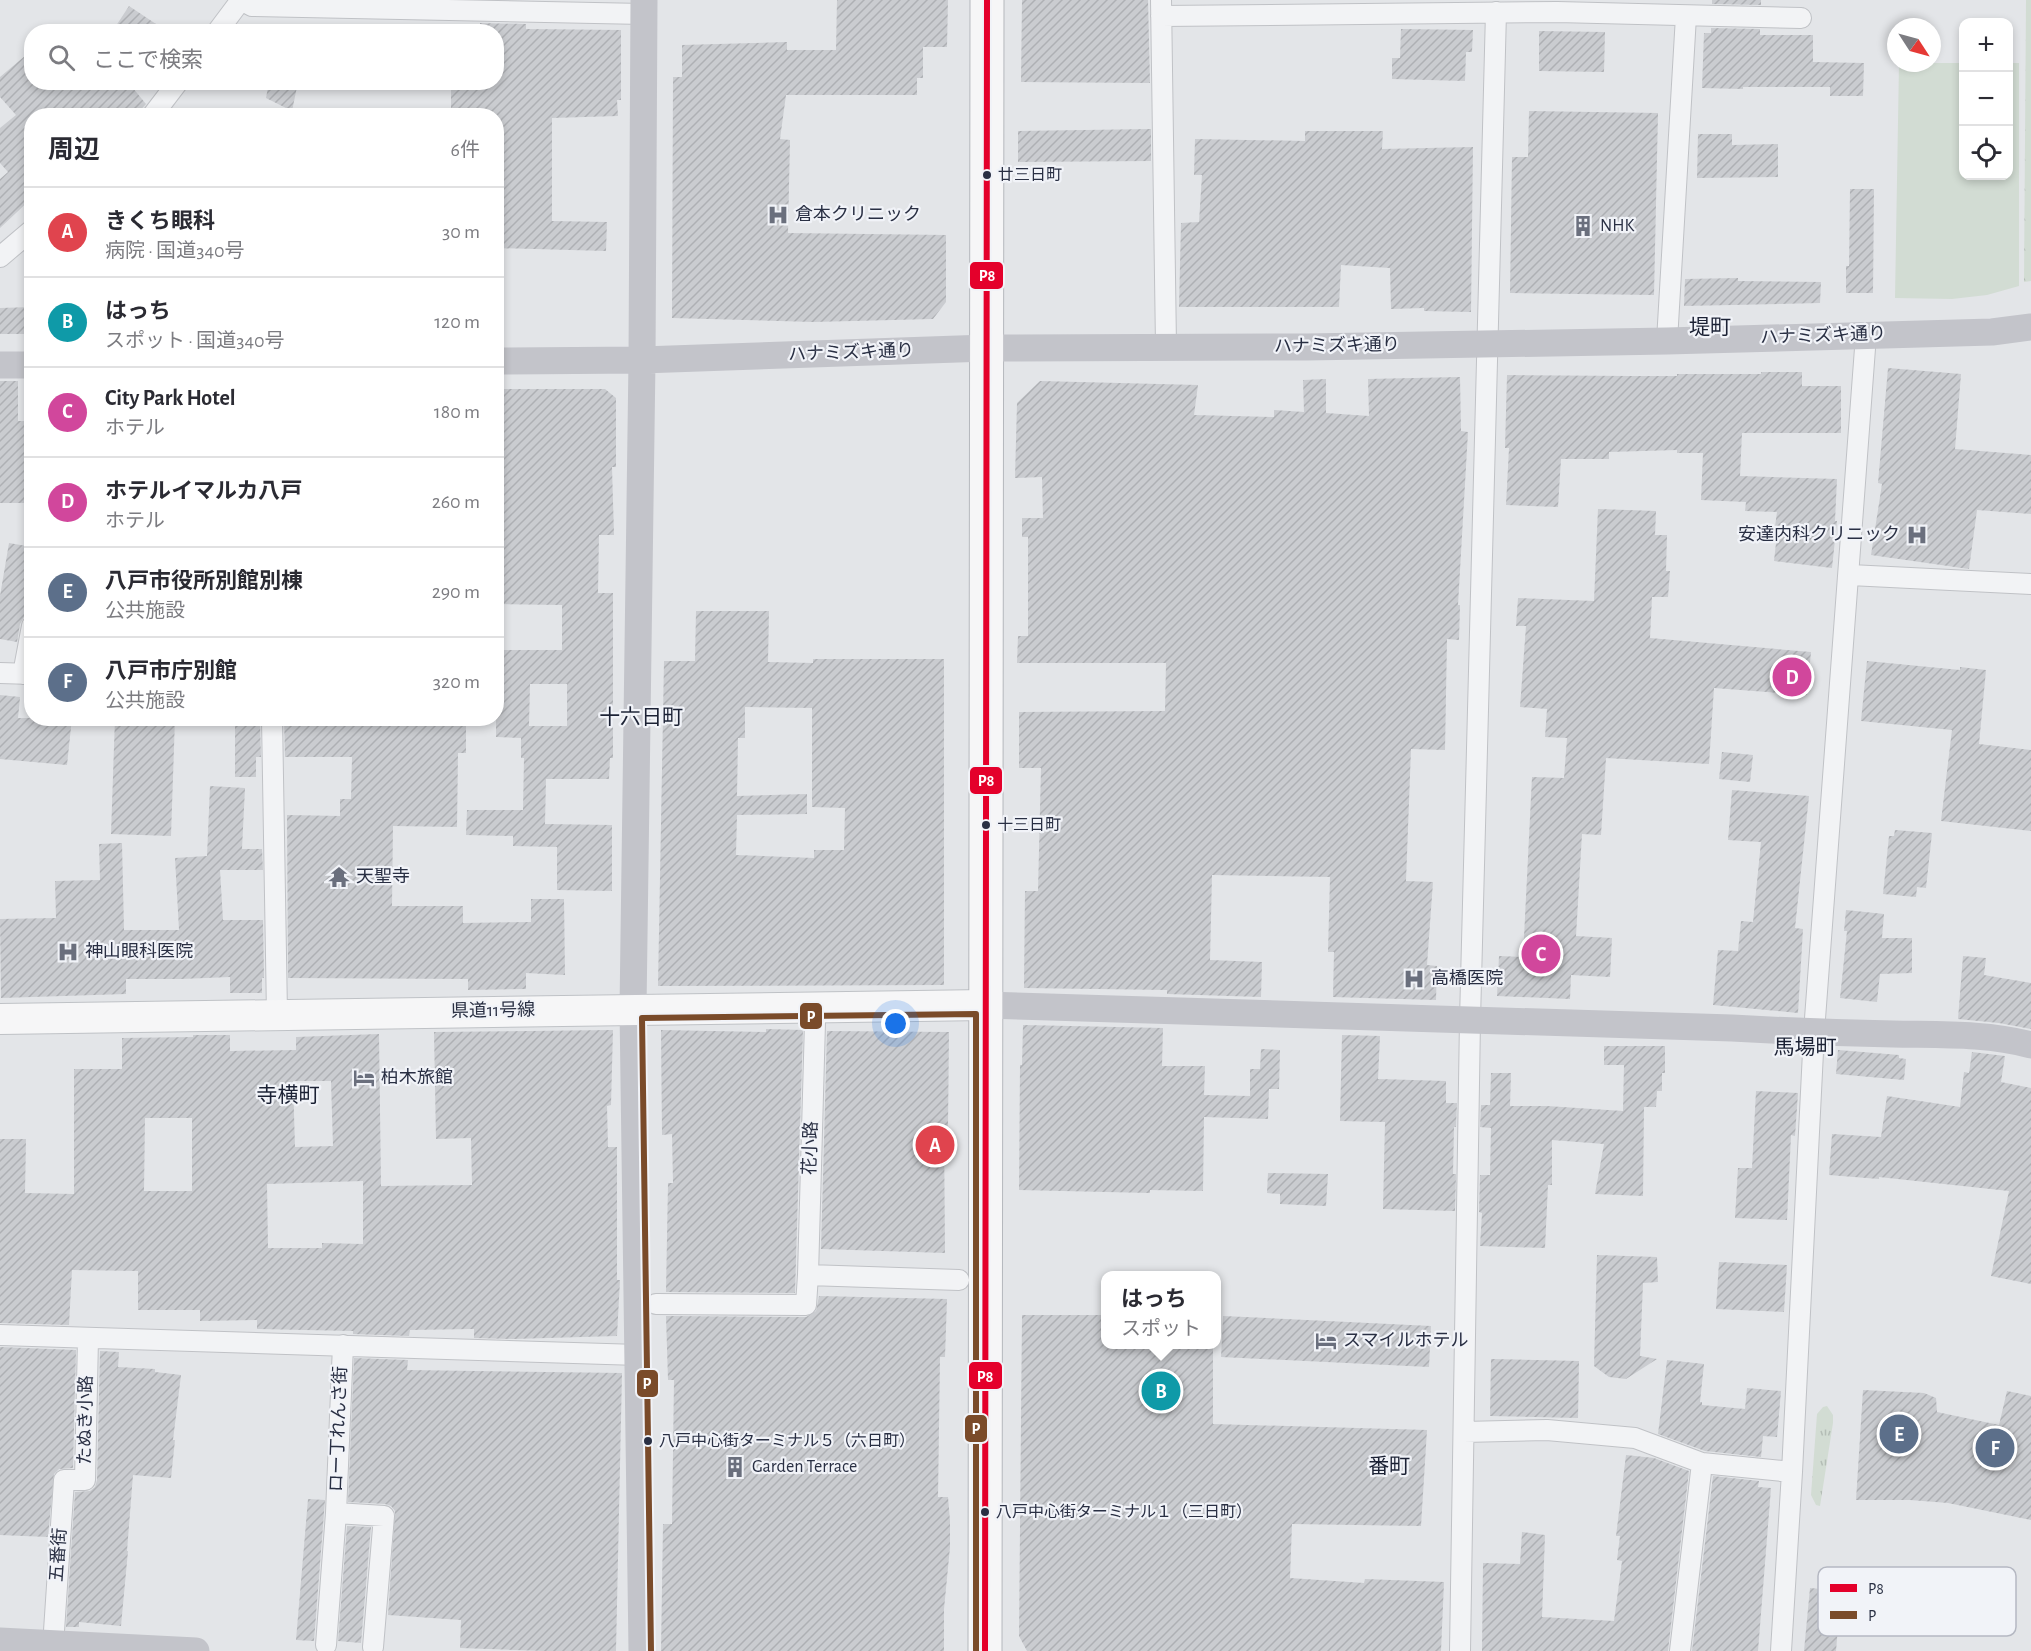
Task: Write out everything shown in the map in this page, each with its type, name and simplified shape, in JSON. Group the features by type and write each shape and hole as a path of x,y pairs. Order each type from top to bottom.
{"highway":[{"path":"985,1651 987,0"}],"main road":[{"name":"県道11号線","path":"0,1019 985,1005"}],"street":[{"path":"223,24 241,0 252,6 644,7 642,360 633,1009 642,1651"},
{"path":"1166,346 1161,8 1496,12 1557,6 1686,16 1801,18"},
{"path":"1460,1651 1470,1020 1496,12"},
{"path":"1667,341 1686,16"},
{"path":"158,108 172,90"},
{"path":"0,257 24,237"},
{"name":"ハナミズキ通り","path":"504,361 642,360 987,348 1307,347 1667,341 1992,332 2031,327"},
{"path":"1781,1651 1814,1032 1850,575 1866,334"},
{"path":"0,365 24,364"},
{"path":"1850,575 2031,584"},
{"path":"0,672 24,674"},
{"path":"272,726 278,1014"},
{"path":"985,1005 1967,1035 2031,1045"},
{"name":"花小路","path":"656,1304 806,1305 815,1022"},
{"path":"808,1275 959,1280"},
{"path":"0,1335 639,1354"},
{"name":"たぬき小路","path":"64,1479 85,1480 88,1338"},
{"name":"ロー丁れんさ街","path":"326,1645 336,1513 343,1346"},
{"path":"1464,1432 1547,1430 1635,1438 1702,1463 1792,1472"},
{"path":"1680,1651 1702,1463"},
{"name":"五番街","path":"54,1631 64,1479"},
{"path":"336,1513 384,1516 373,1647"},
{"path":"0,1641 196,1651"}],"green space":[{"path":"2026,0 2031,0 2031,281 2024,282"},
{"path":"1941,63 1959,63 1959,180 2013,180 2013,63 2019,63 2019,286 1987,295 1952,299 1895,298 1899,72 1941,72"},
{"path":"1827,1406 1833,1415 1833,1423 1820,1506 1816,1505 1811,1495 1817,1414"}],"building":[{"path":"837,0 948,0 947,47 923,47 923,78 917,78 917,95 786,95 780,139 790,140 788,233 946,235 946,302 933,319 813,322 672,318 673,77 682,77 682,45 787,42 787,50 836,50"},
{"path":"1022,0 1148,0 1150,83 1021,82"},
{"path":"1712,0 1761,0 1761,5 1712,4"},
{"path":"129,6 156,24 117,24"},
{"path":"480,23 526,24 526,29 621,30 621,100 617,100 618,116 552,118 552,221 607,222 606,251 504,248 504,108 451,108 451,90 504,90 504,24"},
{"path":"1711,28 1760,29 1760,35 1813,35 1813,62 1864,63 1863,96 1830,96 1830,87 1702,88 1704,33 1711,33"},
{"path":"1401,29 1473,30 1472,52 1466,52 1465,81 1392,79 1392,58 1400,58"},
{"path":"1539,31 1605,32 1604,72 1539,71"},
{"path":"24,57 24,90 135,90 146,104 142,108 24,108 24,206 0,228 0,179 8,172 0,163 0,128 16,115 0,97 0,77"},
{"path":"268,90 296,90 293,108 286,108 266,98"},
{"name":"NHK","path":"1529,111 1658,113 1654,295 1510,293 1512,157 1528,157"},
{"path":"1151,129 1151,161 1018,162 1018,131"},
{"path":"1305,131 1383,131 1382,149 1473,147 1471,312 1424,311 1424,308 1391,309 1390,268 1341,265 1339,307 1179,307 1181,223 1199,222 1202,175 1194,175 1195,139 1305,141"},
{"path":"1698,134 1732,134 1732,145 1778,144 1778,177 1697,178"},
{"path":"1850,189 1874,189 1873,293 1846,293 1846,266 1849,266"},
{"path":"1738,278 1738,281 1821,282 1820,303 1684,306 1685,279"},
{"path":"24,307 24,334 0,334 0,308"},
{"path":"1888,368 1961,374 1955,449 2031,455 2031,514 1977,510 1969,569 1871,555 1882,484 1878,483"},
{"path":"1761,372 1802,372 1802,386 1841,386 1841,433 1742,433 1740,476 1837,479 1835,521 1837,521 1832,568 1774,561 1777,512 1745,511 1746,502 1701,500 1703,453 1677,453 1677,450 1609,452 1609,459 1561,459 1558,507 1506,505 1509,448 1505,448 1507,375 1677,376 1677,374 1761,374"},
{"path":"1460,377 1461,431 1468,432 1458,605 1460,605 1459,640 1447,639 1445,750 1411,749 1406,881 1433,882 1427,965 1437,966 1436,1000 1333,997 1334,952 1328,952 1330,877 1212,875 1210,960 1262,962 1261,997 1167,994 1167,990 1024,988 1025,891 1038,891 1041,768 1019,768 1019,712 1165,711 1166,663 1017,663 1018,636 1028,636 1028,537 1022,537 1022,518 1043,518 1042,477 1015,478 1017,403 1040,381 1198,385 1194,415 1274,417 1274,410 1304,412 1303,380 1326,379 1326,413 1369,416 1368,379"},
{"path":"0,381 18,381 18,421 24,421 24,503 0,503"},
{"path":"504,389 605,389 616,398 616,467 612,467 614,535 599,535 598,593 613,593 613,758 610,758 609,779 546,779 545,824 612,825 612,891 557,890 557,847 513,846 513,836 466,835 467,810 523,810 524,758 521,758 521,738 496,737 496,726 504,726 504,650 562,650 562,605 504,604","holes":["530,684 567,684 567,726 529,726"]},
{"path":"1598,509 1656,511 1655,535 1667,535 1666,571 1670,571 1668,597 1652,597 1650,638 1811,652 1807,695 1714,688 1709,764 1606,758 1601,835 1582,834 1576,936 1612,938 1610,977 1571,975 1570,999 1497,996 1499,956 1523,957 1532,777 1564,778 1567,738 1545,737 1547,709 1520,707 1526,626 1516,626 1518,598 1594,601"},
{"path":"9,543 24,546 24,617 20,624 17,642 0,639 0,596"},
{"path":"696,611 769,611 768,662 813,663 813,659 944,659 944,985 658,986 664,661 695,661","holes":["745,707 812,708 812,807 845,808 844,850 814,850 814,858 736,855 737,815 807,814 807,794 737,796 738,738 745,738"]},
{"path":"1867,661 1960,670 1960,667 1986,670 1979,744 2031,750 2031,831 1941,821 1952,730 1861,721"},
{"path":"0,695 20,697 18,718 24,718 24,726 71,726 67,765 0,759"},
{"path":"115,726 175,726 171,836 111,834"},
{"path":"235,726 260,726 261,757 256,757 256,777 235,777"},
{"name":"天聖寺","path":"284,726 466,726 466,753 458,753 457,827 393,826 392,906 463,906 463,923 531,922 531,899 564,899 565,975 526,973 526,989 468,990 468,979 288,978 287,815 340,816 340,799 351,799 352,757 285,757"},
{"path":"1722,752 1753,755 1750,782 1719,779"},
{"path":"210,786 245,788 242,849 262,849 263,870 220,870 223,920 263,920 262,993 230,993 230,977 126,979 126,994 1,998 0,919 56,918 55,881 100,880 99,844 122,843 124,930 179,930 175,858 207,856"},
{"path":"1732,790 1809,796 1795,928 1803,929 1798,1013 1713,1005 1718,950 1738,951 1741,921 1753,922 1761,842 1728,840"},
{"path":"1895,830 1932,833 1926,888 1917,887 1916,897 1883,894 1889,836 1894,836"},
{"path":"1846,910 1884,914 1882,938 1912,938 1912,973 1880,974 1877,1002 1840,998 1847,931 1844,931"},
{"path":"1963,956 1986,958 1984,975 2031,983 2031,1029 1958,1019"},
{"path":"1023,1025 1163,1028 1162,1066 1205,1066 1204,1095 1250,1096 1250,1069 1260,1069 1261,1049 1280,1050 1279,1089 1269,1089 1268,1119 1204,1117 1203,1191 1150,1190 1150,1193 1019,1190 1020,1065 1022,1065"},
{"path":"766,1029 803,1030 795,1293 666,1292 668,1183 673,1183 672,1134 662,1135 661,1030 766,1032"},
{"path":"613,1030 611,1105 607,1106 608,1147 617,1147 617,1280 620,1280 617,1336 513,1339 474,1338 474,1329 410,1330 409,1336 353,1334 353,1331 257,1329 257,1320 200,1321 200,1310 138,1310 138,1271 72,1270 69,1325 0,1323 0,1139 26,1139 25,1193 74,1194 74,1069 122,1069 122,1038 230,1035 230,1051 296,1050 296,1037 379,1034 381,1186 472,1185 471,1138 436,1139 434,1032","holes":["293,1081 331,1081 333,1146 295,1147","145,1118 192,1118 192,1191 144,1191","363,1181 363,1244 322,1243 322,1248 268,1248 267,1184"]},
{"path":"827,1031 949,1032 948,1126 944,1126 945,1253 821,1249"},
{"path":"1342,1035 1380,1036 1378,1079 1446,1081 1446,1103 1457,1103 1453,1174 1456,1174 1455,1211 1383,1209 1385,1122 1340,1121"},
{"path":"1604,1046 1665,1046 1662,1091 1657,1091 1656,1107 1644,1107 1643,1196 1595,1194 1604,1144 1552,1140 1552,1185 1548,1185 1545,1248 1480,1246 1482,1213 1479,1212 1480,1175 1490,1175 1491,1128 1480,1127 1481,1105 1490,1105 1491,1073 1511,1073 1510,1106 1623,1111 1624,1065 1604,1065"},
{"path":"1838,1050 1899,1055 1899,1058 1906,1059 1904,1080 1836,1074"},
{"path":"1972,1052 2005,1056 2001,1082 2031,1088 2031,1284 1991,1276 2009,1191 1879,1177 1879,1179 1829,1175 1832,1134 1881,1137 1887,1096 1960,1107 1964,1072 1969,1073"},
{"path":"1756,1091 1798,1093 1795,1136 1791,1135 1787,1220 1735,1218 1738,1168 1752,1168"},
{"path":"1268,1173 1328,1174 1326,1206 1280,1204 1280,1194 1267,1193"},
{"path":"1597,1255 1657,1257 1658,1282 1643,1283 1640,1356 1657,1359 1626,1379 1609,1377 1594,1366"},
{"path":"1719,1262 1787,1265 1784,1312 1716,1309"},
{"path":"819,1296 947,1299 945,1357 940,1357 938,1497 948,1497 950,1521 944,1609 944,1651 661,1651 663,1524 672,1524 674,1380 668,1380 666,1316 806,1317 816,1311"},
{"path":"1022,1315 1101,1315 1101,1349 1213,1349 1213,1424 1427,1430 1421,1526 1292,1524 1290,1578 1364,1583 1365,1579 1444,1582 1441,1651 1027,1651 1019,1636"},
{"name":"スマイルホテル","path":"1223,1316 1431,1326 1429,1367 1221,1357"},
{"path":"0,1347 76,1350 73,1468 59,1469 54,1474 48,1537 0,1535"},
{"path":"100,1351 119,1352 118,1367 155,1369 155,1372 181,1375 171,1478 133,1475 121,1626 79,1622 79,1627 66,1627 75,1492 90,1491 95,1487 97,1480"},
{"path":"354,1358 408,1360 407,1370 622,1373 616,1651 460,1648 461,1620 388,1615 395,1511 391,1506 385,1504 348,1502"},
{"path":"1491,1359 1579,1361 1578,1418 1490,1416"},
{"path":"1667,1360 1704,1364 1700,1402 1702,1405 1745,1409 1747,1388 1781,1391 1777,1437 1763,1436 1761,1457 1705,1451 1658,1434"},
{"path":"1863,1390 1924,1393 1936,1398 1937,1412 1999,1425 2007,1391 2031,1396 2031,1520 1948,1503 1856,1500"},
{"path":"1626,1455 1654,1458 1689,1471 1668,1651 1482,1651 1483,1563 1520,1564 1522,1532 1545,1535 1542,1617 1614,1621 1622,1561 1617,1560 1620,1536 1616,1536"},
{"path":"1713,1476 1759,1481 1758,1487 1771,1488 1758,1651 1692,1651"},
{"path":"308,1499 325,1500 314,1641 296,1640"},
{"path":"347,1526 371,1527 361,1643 338,1641"},
{"path":"1810,1588 1818,1589 1818,1636 1837,1636 1836,1651 1804,1651"}],"transit line":[{"name":"P8","path":"985,1651 987,0"},
{"name":"P","path":"651,1651 642,1018 976,1014 976,1651"}],"place":[{"name":"廿三日町","path":"987,175"},
{"name":"倉本クリニック","path":"778,215"},
{"name":"NHK","path":"1583,226"},
{"name":"安達内科クリニック","path":"1917,535"},
{"name":"ホテルイマルカ八戸","path":"1792,677"},
{"name":"十三日町","path":"986,825"},
{"name":"天聖寺","path":"339,877"},
{"name":"神山眼科医院","path":"68,952"},
{"name":"City Park Hotel","path":"1541,954"},
{"name":"高橋医院","path":"1414,979"},
{"name":"柏木旅館","path":"364,1078"},
{"name":"きくち眼科","path":"935,1145"},
{"name":"スマイルホテル","path":"1326,1341"},
{"name":"はっち","path":"1161,1391"},
{"name":"八戸市役所別館別棟","path":"1899,1434"},
{"name":"八戸中心街ターミナル５（六日町）","path":"648,1441"},
{"name":"八戸市庁別館","path":"1995,1448"},
{"name":"Garden Terrace","path":"735,1467"},
{"name":"八戸中心街ターミナル１（三日町）","path":"985,1512"}],"district":[{"name":"堤町","path":"1710,327"},
{"name":"十六日町","path":"641,717"},
{"name":"馬場町","path":"1805,1047"},
{"name":"寺横町","path":"288,1095"},
{"name":"番町","path":"1389,1466"}]}
